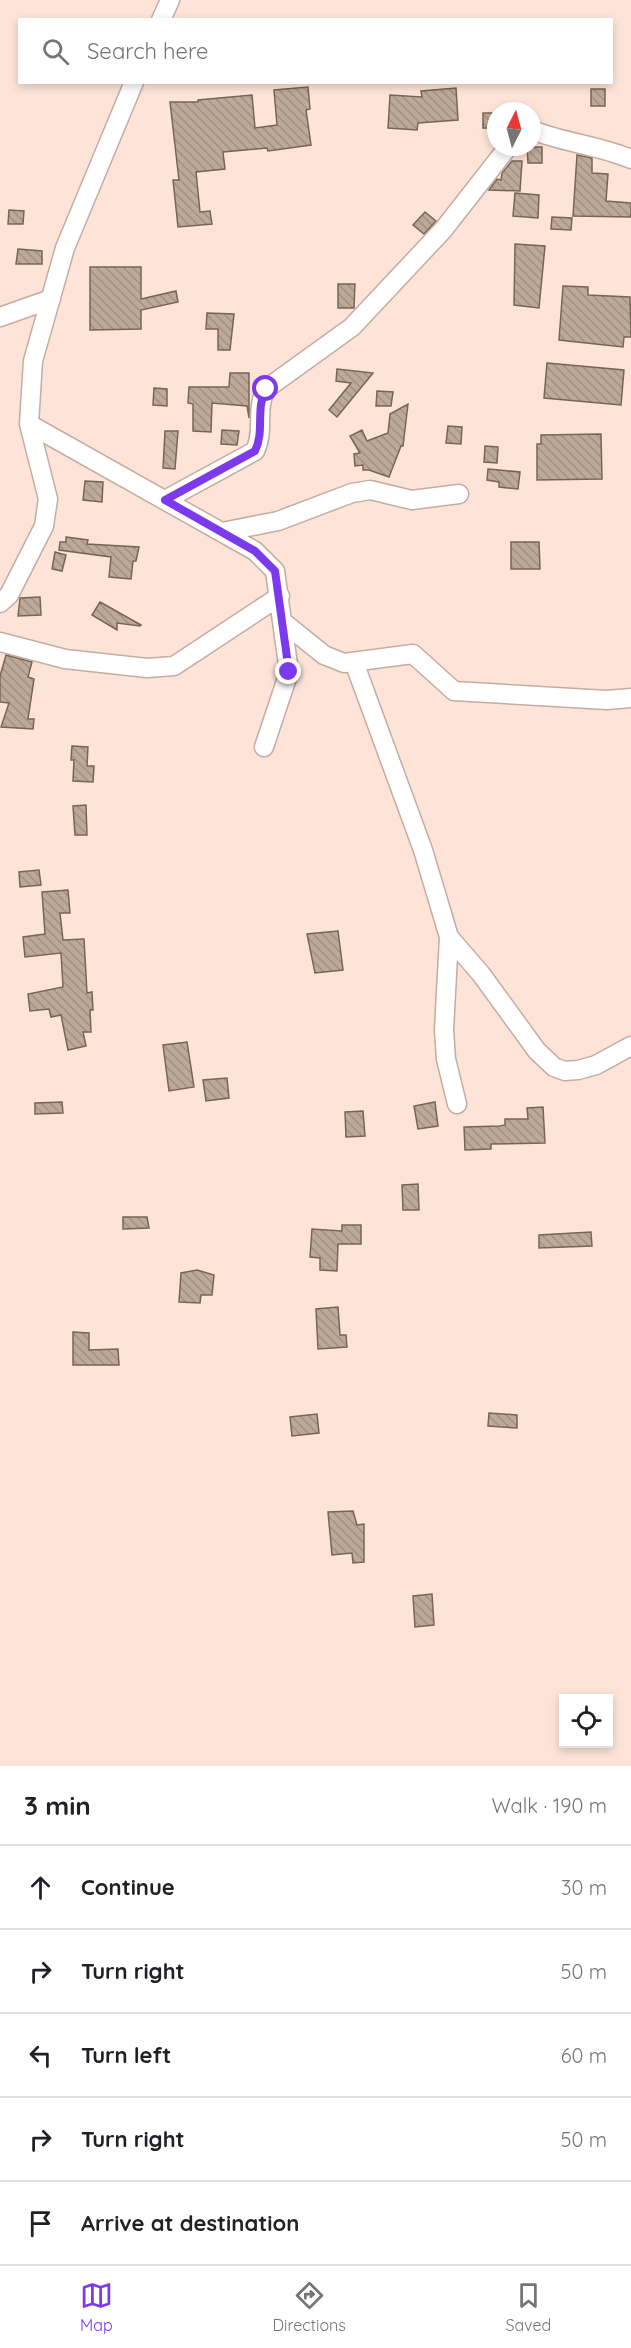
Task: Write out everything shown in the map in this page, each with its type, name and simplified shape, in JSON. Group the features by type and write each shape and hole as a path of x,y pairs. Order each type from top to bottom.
{"street":[{"path":"162,18 170,0"},
{"path":"0,603 9,595 44,526 48,499 29,424 33,361 65,248 133,84"},
{"path":"541,134 555,139 609,149 631,159"},
{"path":"165,500 255,451 260,441 260,401 266,389 352,327 443,230 501,156"},
{"path":"0,317 51,299"},
{"path":"29,424 255,551 275,571 289,672 264,747"},
{"path":"222,532 278,521 352,493 369,490 412,500 459,494"},
{"path":"0,642 65,659 147,668 174,666 280,596"},
{"path":"283,622 324,655 344,663 413,654 454,691 607,700 631,698"},
{"path":"354,662 423,850 449,938 444,1030 446,1059 457,1104"},
{"path":"449,938 481,974 537,1051 554,1067 571,1070 596,1065 631,1046"}],"building":[{"path":"308,87 310,109 306,110 311,145 268,151 267,148 223,152 225,169 196,172 200,212 210,211 212,224 178,227 173,180 179,180 170,102 198,102 198,100 252,95 255,128 277,125 274,90"},
{"path":"456,88 458,120 418,123 417,130 388,128 390,95 422,97 421,91"},
{"path":"591,89 605,89 605,106 591,106"},
{"path":"483,113 487,113 487,128 483,128"},
{"path":"542,147 542,163 528,163 528,156 541,156"},
{"path":"577,155 592,158 592,173 608,174 606,201 631,203 631,217 573,216"},
{"path":"512,161 522,161 520,191 489,190 497,179 501,180 502,173"},
{"path":"515,193 539,195 538,218 513,216"},
{"path":"9,210 24,211 23,224 8,224"},
{"path":"425,212 436,221 424,234 413,225"},
{"path":"552,217 572,218 571,230 551,229"},
{"path":"515,244 545,246 539,308 514,305"},
{"path":"18,249 42,251 42,264 16,264"},
{"path":"90,267 141,267 141,299 176,291 178,302 141,310 141,329 90,330"},
{"path":"338,284 355,284 354,308 338,308"},
{"path":"563,286 588,287 588,295 630,297 631,337 624,337 623,347 559,340"},
{"path":"207,313 234,314 230,350 218,350 218,329 206,329"},
{"path":"547,363 624,370 621,405 544,398"},
{"path":"337,369 373,373 337,417 329,410 351,383 336,381"},
{"path":"230,373 249,373 249,418 247,406 212,403 211,432 193,431 193,404 188,403 189,387 229,387"},
{"path":"154,388 167,389 167,406 153,405"},
{"path":"377,391 393,392 391,406 376,406"},
{"path":"408,404 403,446 401,446 389,477 363,470 363,465 355,466 354,454 360,453 350,436 362,430 367,441 388,433 390,414"},
{"path":"448,426 462,427 461,444 446,443"},
{"path":"222,430 239,431 237,445 221,444"},
{"path":"165,431 178,431 175,469 163,468"},
{"path":"601,434 602,479 537,480 537,444 541,444 541,435"},
{"path":"485,446 498,447 497,463 484,462"},
{"path":"488,469 520,472 518,489 499,487 499,482 487,480"},
{"path":"85,481 103,482 102,502 83,500"},
{"path":"66,537 88,540 87,544 139,547 136,561 133,561 131,579 109,577 111,557 59,550 60,542 66,542"},
{"path":"511,542 539,542 540,569 511,569"},
{"path":"55,552 66,555 62,571 52,569"},
{"path":"40,597 41,615 18,616 20,598"},
{"path":"100,602 141,625 117,623 117,630 92,615"},
{"path":"6,655 32,662 28,677 34,679 28,719 34,719 33,729 1,727 9,703 0,702 0,676"},
{"path":"72,746 88,747 87,766 94,766 93,782 73,781"},
{"path":"86,805 87,835 75,835 73,806"},
{"path":"39,870 41,885 20,887 19,872"},
{"path":"68,890 70,913 60,913 63,940 84,939 87,993 92,992 93,1010 90,1010 91,1032 83,1032 86,1046 68,1050 61,1015 51,1017 49,1009 30,1011 28,994 63,987 61,953 25,957 23,937 45,934 42,892"},
{"path":"338,931 343,970 315,973 307,934"},
{"path":"187,1042 194,1087 169,1091 163,1045"},
{"path":"227,1078 229,1098 206,1101 203,1080"},
{"path":"62,1102 63,1113 35,1114 35,1103"},
{"path":"435,1102 438,1126 418,1129 414,1106"},
{"path":"543,1107 545,1143 491,1144 491,1149 465,1150 464,1127 505,1125 505,1119 528,1119 527,1108"},
{"path":"363,1111 365,1136 346,1137 345,1112"},
{"path":"418,1184 419,1210 403,1210 402,1185"},
{"path":"123,1217 147,1217 149,1228 123,1229"},
{"path":"342,1225 361,1225 361,1244 338,1244 337,1271 320,1270 320,1258 310,1257 312,1229 342,1231"},
{"path":"591,1232 592,1246 539,1248 539,1235"},
{"path":"197,1270 214,1275 212,1295 201,1295 200,1303 179,1302 181,1273"},
{"path":"338,1307 340,1335 346,1335 347,1347 318,1349 316,1309"},
{"path":"73,1332 89,1333 89,1350 118,1349 119,1365 73,1365"},
{"path":"489,1413 517,1415 517,1428 488,1426"},
{"path":"317,1414 319,1433 292,1436 290,1417"},
{"path":"353,1511 357,1525 364,1524 364,1562 353,1563 352,1553 332,1555 328,1512"},
{"path":"432,1594 434,1625 415,1627 413,1596"}],"route":[{"path":"266,389 260,401 260,441 255,451 165,500 255,551 275,571 289,672"}]}
